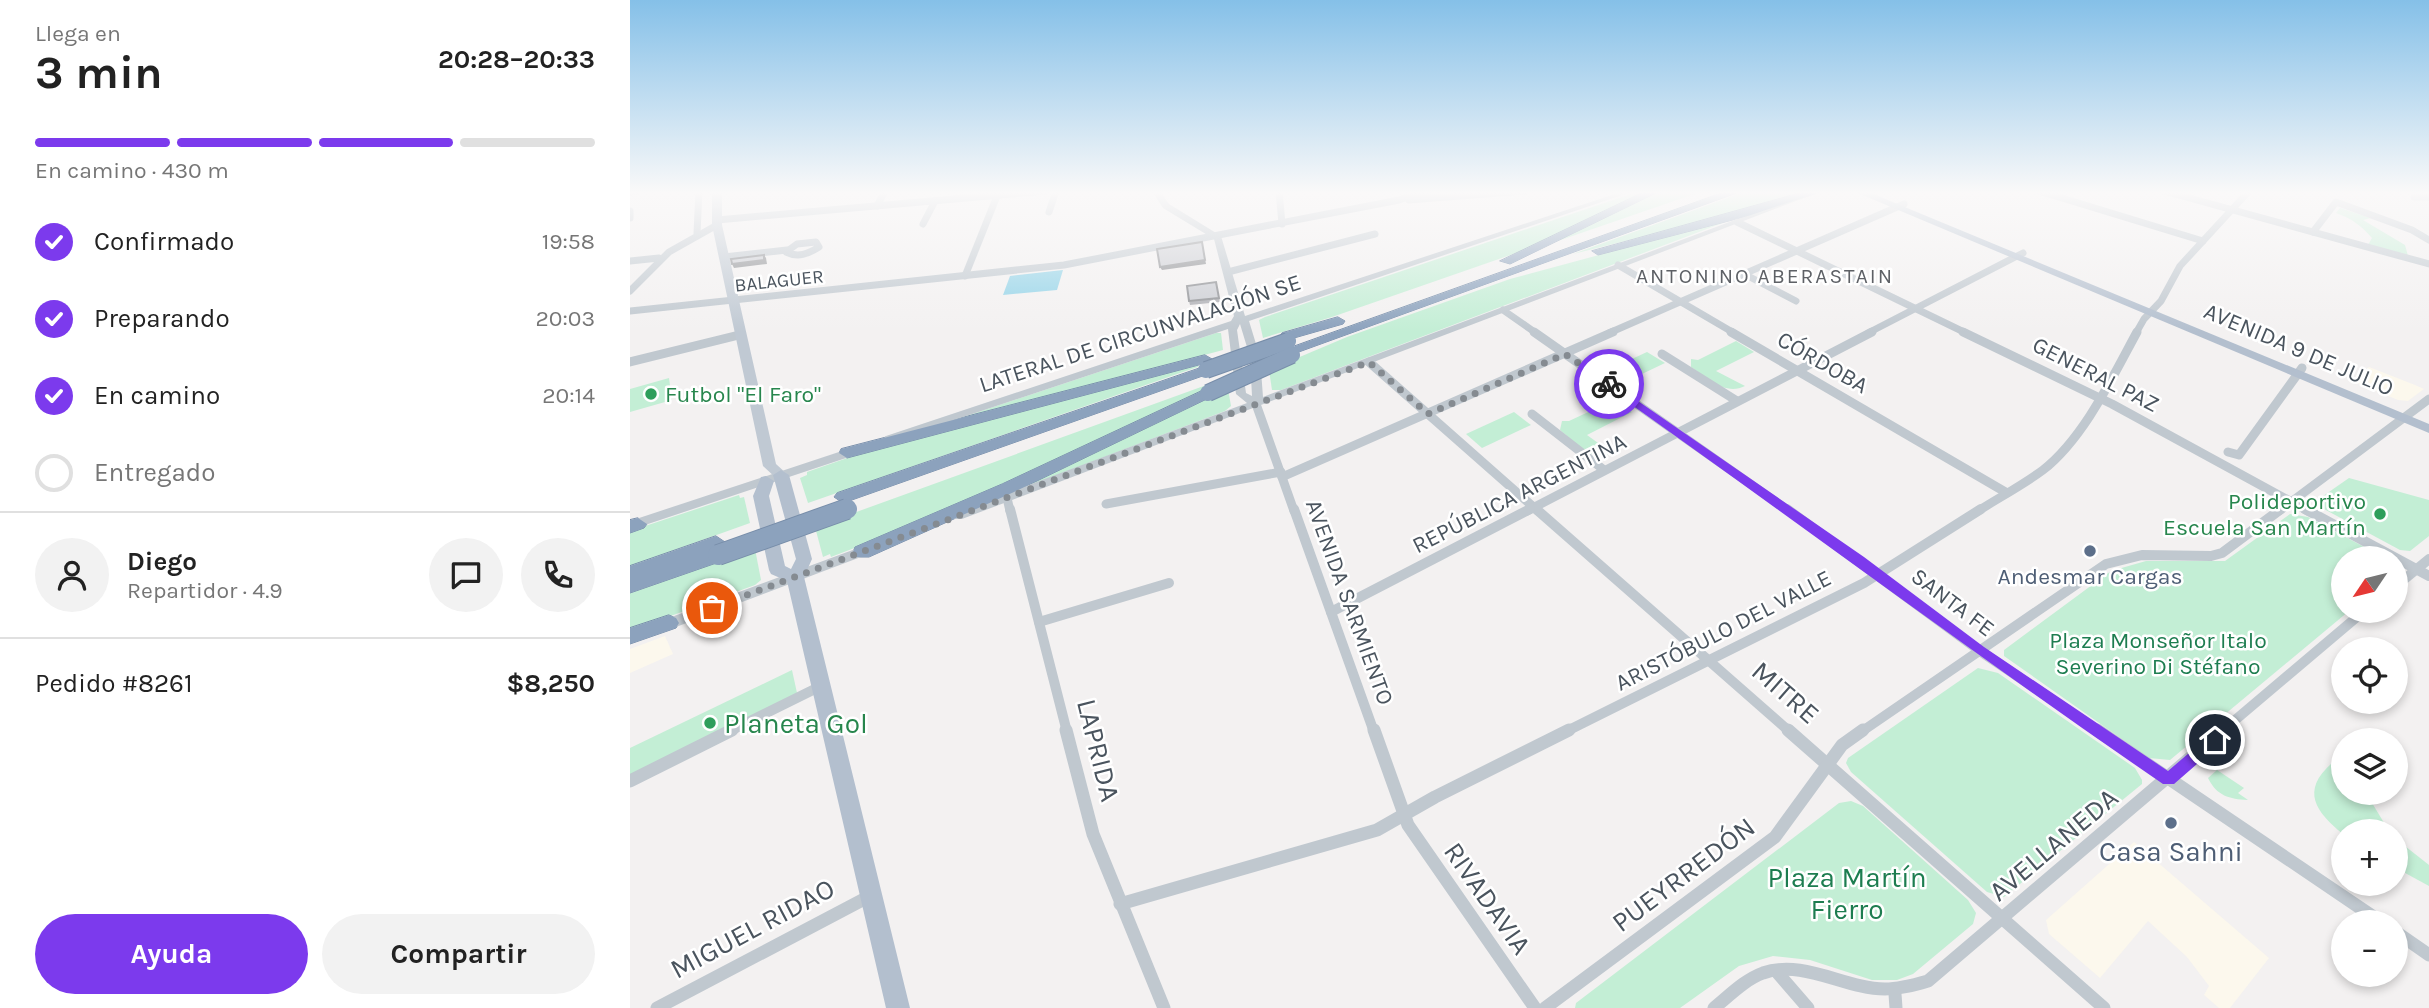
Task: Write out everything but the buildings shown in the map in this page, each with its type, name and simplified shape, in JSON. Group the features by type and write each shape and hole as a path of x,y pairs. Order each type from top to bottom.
{"highway":[{"path":"630,586 717,549 845,503 1290,345 1434,298 1559,238"},
{"path":"1470,281 1586,238"},
{"path":"847,453 1206,375 1290,345 1368,312 1597,238"},
{"path":"1470,281 1646,238"},
{"path":"862,552 1021,482 1206,375"},
{"path":"630,573 717,549"},
{"path":"630,638 669,624"}],"main road":[{"path":"720,238 739,335 772,474 804,559 795,577 898,1008"},
{"name":"AVENIDA 9 DE JULIO","path":"1979,238 2407,415 2429,421"},
{"name":"AVENIDA 9 DE JULIO","path":"2407,415 2429,429"},
{"path":"772,474 761,496 777,570 795,577"}],"street":[{"path":"630,291 659,258 690,238"},
{"path":"965,276 981,238"},
{"name":"AVENIDA SARMIENTO","path":"1218,238 1260,391 1256,404"},
{"name":"BALAGUER","path":"630,311 1064,265 1218,238"},
{"path":"1228,272 1359,238"},
{"name":"LATERAL DE CIRCUNVALACIÓN SE","path":"633,526 772,474 847,453 1486,238"},
{"path":"669,624 1693,238"},
{"name":"GENERAL PAZ","path":"1771,238 2101,398 2429,576"},
{"path":"1106,504 1282,475 1428,414 1827,238"},
{"path":"2193,238 2203,241"},
{"name":"ARISTÓBULO DEL VALLE","path":"1120,904 1377,830 1879,574 2044,469 2066,446 2101,398 2180,266 2206,238"},
{"path":"2335,238 2429,264"},
{"path":"724,257 787,250"},
{"name":"REPÚBLICA ARGENTINA","path":"1331,612 2020,255"},
{"path":"630,261 659,258"},
{"name":"CÓRDOBA","path":"1618,265 2007,493"},
{"path":"1746,275 1796,301"},
{"name":"SANTA FE","path":"1503,310 1879,574 1980,651 2363,910"},
{"name":"AVENIDA SARMIENTO","path":"1239,319 1241,394 1256,404 1404,815"},
{"path":"630,362 739,335"},
{"path":"1662,354 1737,401"},
{"name":"MITRE","path":"1369,362 2104,1008"},
{"path":"2228,452 2239,455 2300,371"},
{"name":"PUEYRREDÓN","path":"1545,1008 1775,837 1842,745 2106,564 2142,555 2217,554 2429,399"},
{"path":"1532,414 1604,470"},
{"name":"LAPRIDA","path":"1007,498 1093,834 1164,1008"},
{"path":"2408,576 2429,559"},
{"path":"1039,622 1169,583"},
{"name":"AVELLANEDA","path":"1776,971 1820,978 1864,994 1895,1001 1928,981 2004,920 2350,623"},
{"path":"630,781 821,686"},
{"name":"RIVADAVIA","path":"1404,815 1408,825 1535,1008"},
{"name":"MIGUEL RIDAO","path":"657,1008 871,895"},
{"path":"2408,940 2429,955"},
{"path":"1714,1008 1761,974 1776,971 1808,1008"}],"shaded area":[{"path":"2369,367 2424,389 2408,401 2398,400 2352,381"},
{"path":"665,636 673,654 630,673 630,649"},
{"path":"2134,842 2269,958 2230,1008 2219,1008 2204,995 2209,986 2187,957 2148,921 2100,978 2049,934 2046,920"}],"green space":[{"path":"1500,238 1549,238 1522,251 1263,338 1259,320"},
{"path":"1617,238 1637,238 1573,254"},
{"path":"1662,238 1683,238 1281,390 1272,390 1269,370 1347,337 1510,279"},
{"path":"2372,238 2393,238 2405,245 2408,256 2368,245"},
{"path":"1221,333 1223,350 927,429"},
{"path":"1736,341 1754,352 1716,371 1745,386 1738,389 1724,387 1691,367 1691,359 1698,360"},
{"path":"1647,352 1665,363 1623,383 1606,371"},
{"path":"1199,363 1198,367 808,503 800,478 807,475 807,472 876,448"},
{"path":"1259,366 917,524 831,557 830,554 823,557 815,527"},
{"name":"Futbol \"El Faro\"","path":"669,378 672,400 630,412 630,389"},
{"path":"1228,389 1231,406 1225,411 973,507"},
{"path":"1614,400 1632,412 1587,435 1605,448 1617,451 1608,455 1593,455 1580,448 1560,430 1562,421 1569,421"},
{"path":"1514,412 1531,425 1482,448 1466,434"},
{"name":"Polideportivo Escuela San Martín","path":"2349,478 2429,500 2429,536 2408,551 2408,546 2393,546 2324,509 2316,501"},
{"path":"739,495 740,498 744,497 750,523 630,566 630,531"},
{"name":"Plaza Monseñor Italo Severino Di Stéfano","path":"2290,514 2308,517 2362,546 2331,546 2331,623 2335,623 2170,760 2149,758 2004,656 2004,650 2111,571 2146,561 2225,561"},
{"path":"755,549 761,580 755,585 630,631 630,593"},
{"path":"1978,668 1998,673 2135,768 2142,780 2142,784 2004,897 1987,892 1851,772 1846,763 1848,758"},
{"name":"Planeta Gol","path":"792,670 797,693 630,776 630,748"},
{"path":"2331,764 2331,805 2373,805 2382,819 2331,819 2331,823 2315,801 2316,783"},
{"path":"2217,770 2244,788 2238,793 2248,800 2229,797 2215,789 2208,778"},
{"name":"Plaza Martín Fierro","path":"1851,801 1863,806 1968,900 1976,913 1973,924 1913,974 1897,980 1872,980 1810,960 1773,956 1739,966 1680,1008 1575,1008 1576,1003 1839,803"},
{"path":"2408,848 2429,865 2429,886 2408,875"}],"water":[{"path":"1063,270 1057,290 1003,295 1010,276"}],"way so far":[{"path":"712,608 1369,362 1428,414 1565,354 1609,384"}],"place":[{"name":"Futbol \"El Faro\"","path":"651,394"},
{"name":"Polideportivo Escuela San Martín","path":"2380,514"},
{"name":"Andesmar Cargas","path":"2090,551"},
{"name":"Planeta Gol","path":"710,723"},
{"name":"Casa Sahni","path":"2171,823"}],"district":[{"name":"ANTONINO ABERASTAIN","path":"1765,276"}],"route":[{"path":"1609,384 1899,588 1980,651 2169,780 2215,740"}]}
